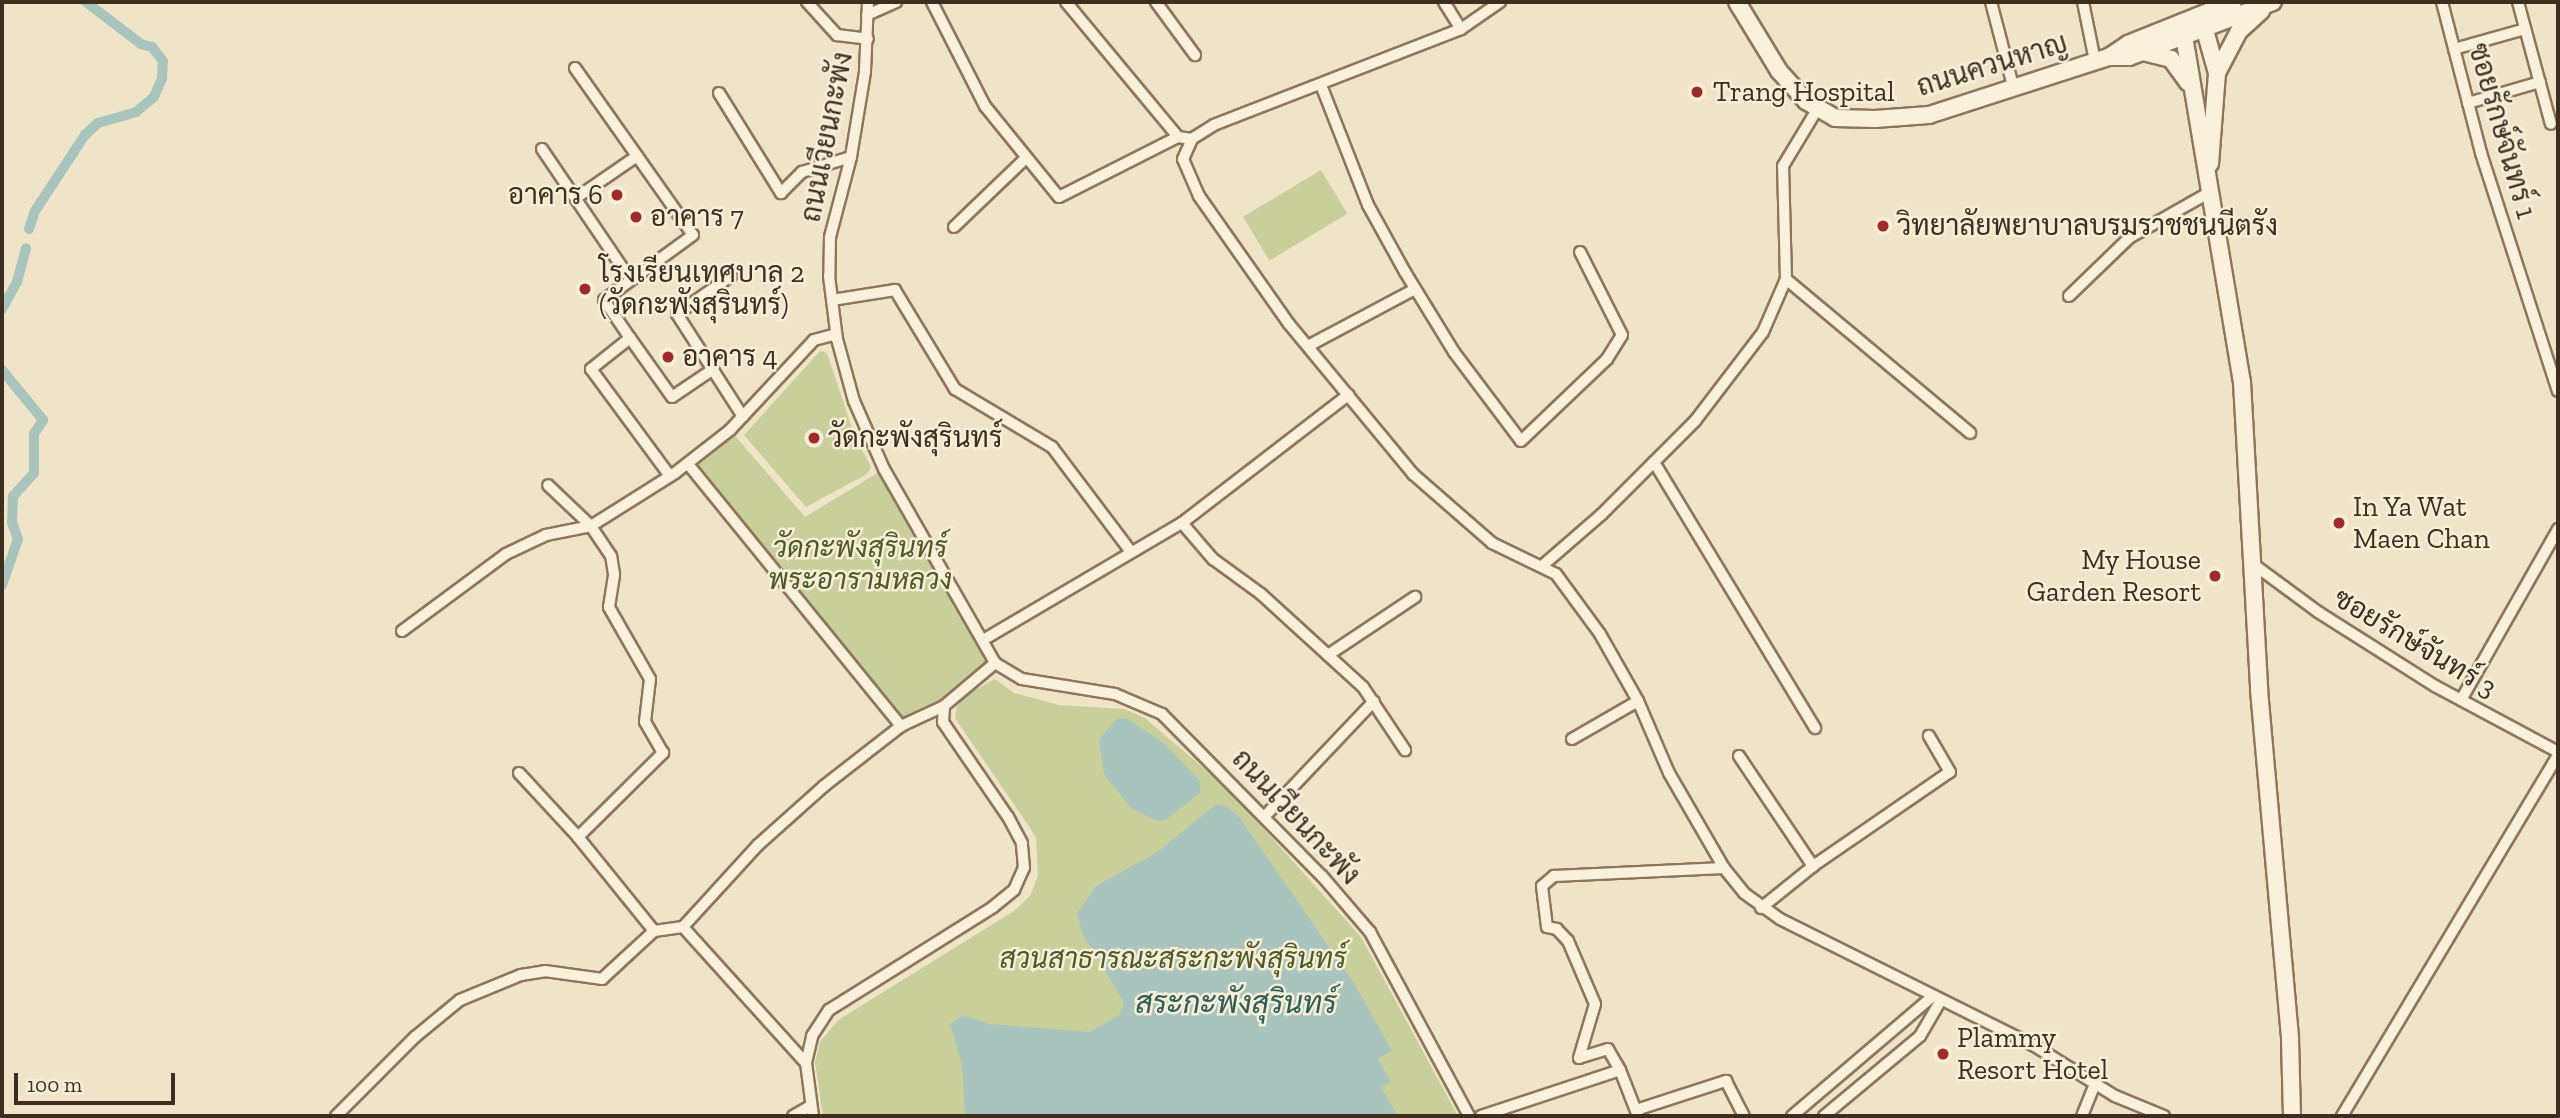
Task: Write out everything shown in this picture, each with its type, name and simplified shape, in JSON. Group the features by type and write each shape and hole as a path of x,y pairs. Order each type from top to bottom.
{"main road":[{"name":"ถนนควนหาญ","path":"1737,2 1779,71 1818,108 1835,118 1929,115 2102,59 2143,52 2183,30 2205,14"},
{"path":"2205,14 2233,2"},
{"path":"2205,14 2274,2"},
{"path":"2217,73 2239,31 2274,2"},
{"path":"2205,14 2217,73 2210,170"},
{"name":"ถนนควนหาญ","path":"2102,59 2128,44 2183,30"},
{"path":"2183,30 2189,84 2210,170 2242,382 2292,1116"},
{"path":"2143,52 2171,59 2189,84"}],"street":[{"path":"807,2 836,35 868,39"},
{"name":"ถนนเวียนกะพัง","path":"868,2 868,39 851,157 830,237 832,300 836,334 854,401 884,469 995,663 1022,679 1115,694 1162,714 1265,816 1370,932 1469,1116"},
{"path":"867,15 896,2"},
{"path":"932,2 985,106 1025,159 1059,197 1178,138 1192,139"},
{"path":"1066,2 1178,138"},
{"path":"1156,2 1195,55"},
{"path":"1444,2 1461,29"},
{"path":"1500,2 1461,29 1214,125 1192,139 1183,159 1199,196 1308,346 1413,474 1456,515 1492,543 1556,574 1600,634 1638,701 1669,773 1724,868 1761,908 2033,1045 2095,1084 2164,1116"},
{"path":"1991,2 2013,86"},
{"path":"2083,2 2102,59"},
{"name":"ซอยรักษ์จันทร์ 1","path":"2442,2 2468,103 2558,391"},
{"path":"2518,2 2551,124"},
{"path":"2454,49 2525,29"},
{"path":"575,68 693,235 604,300 672,397 712,370"},
{"path":"2468,103 2540,82"},
{"path":"1321,85 1368,205 1415,289 1454,352 1521,441 1607,359 1622,335 1580,252"},
{"path":"719,93 781,193 802,172 851,157"},
{"path":"1542,566 1654,462 1734,374 1763,331 1786,279 1783,166 1818,108"},
{"path":"542,149 630,279"},
{"path":"576,198 638,156"},
{"path":"954,227 1025,159"},
{"path":"2069,296 2129,238 2212,191"},
{"path":"731,276 677,313 743,417"},
{"path":"1786,279 1970,433"},
{"path":"1308,346 1415,289"},
{"path":"832,300 895,290 955,389 1052,447 1131,552"},
{"path":"402,631 506,554 545,535 591,526 688,464 743,417 814,340 836,334"},
{"path":"630,338 591,369 670,476"},
{"path":"983,640 1181,523 1348,395"},
{"path":"1654,462 1815,728"},
{"path":"688,464 901,726"},
{"path":"548,485 591,526 611,556 614,574 608,593 609,607 650,678 645,722 663,753 578,837"},
{"path":"1181,523 1213,559 1262,594 1374,701 1405,750"},
{"path":"2461,700 2554,546 2558,529"},
{"name":"ซอยรักษ์จันทร์ 3","path":"2253,564 2318,612 2461,700 2558,753"},
{"path":"1328,655 1415,597"},
{"path":"336,1116 415,1037 460,1000 521,975 545,971 603,979 654,931 682,927 758,845 901,726 944,706 995,663"},
{"path":"1265,816 1374,701"},
{"path":"1572,739 1638,701"},
{"path":"793,1116 811,1111 806,1063 812,1036 829,1010 993,907 1014,890 1024,868 1022,843 943,722 944,706"},
{"path":"1761,908 1813,866 1950,772 1929,736"},
{"path":"2343,1116 2558,753"},
{"path":"1739,756 1813,866"},
{"path":"519,773 578,837 654,931"},
{"path":"1724,868 1554,876 1542,886 1546,927 1557,929 1568,941 1595,1004 1579,1058 1608,1049 1620,1070 1637,1113 1726,1081 1744,1116"},
{"path":"682,927 806,1063"},
{"path":"1792,1116 1936,998"},
{"path":"1824,1116 1920,1036 1936,998"},
{"path":"1481,1116 1620,1070"},
{"path":"2082,1116 2095,1084"}],"green space":[{"path":"1321,170 1347,214 1269,261 1243,217"},
{"path":"820,351 827,353 854,434 871,467 867,474 806,507 744,435"},
{"name":"วัดกะพังสุรินทร์ พระอารามหลวง","path":"730,430 805,517 884,469 995,663 944,706 901,726 688,464"},
{"name":"สวนสาธารณะสระกะพังสุรินทร์","path":"995,679 1014,693 1059,705 1124,709 1145,718 1229,790 1361,937 1458,1116 823,1116 815,1062 820,1042 838,1020 1014,911 1030,896 1038,876 1036,837 955,718 957,706 966,695"}],"water":[{"path":"1126,718 1165,744 1200,781 1200,793 1167,819 1156,821 1131,808 1104,774 1099,739 1117,719"},
{"name":"สระกะพังสุรินทร์","path":"1216,804 1228,807 1240,818 1354,983 1392,1051 1378,1059 1391,1082 1381,1087 1398,1116 965,1116 962,1064 950,1024 963,1015 989,1024 1090,1032 1119,1015 1124,1002 1082,933 1077,913 1096,886 1159,851"}],"waterway":[{"path":"29,229 35,211 85,135 98,123 136,112 154,97 162,78 163,61 152,47 141,44 86,2"},
{"path":"2,309 17,282 26,248"},
{"path":"2,370 43,420 34,434 34,473 13,496 12,522 18,539 2,585"}],"place":[{"name":"Trang Hospital","path":"1697,92"},
{"name":"อาคาร 6","path":"617,195"},
{"name":"อาคาร 7","path":"636,217"},
{"name":"วิทยาลัยพยาบาลบรมราชชนนีตรัง","path":"1883,226"},
{"name":"โรงเรียนเทศบาล 2 (วัดกะพังสุรินทร์)","path":"585,289"},
{"name":"อาคาร 4","path":"668,357"},
{"name":"วัดกะพังสุรินทร์","path":"814,438"},
{"name":"In Ya Wat Maen Chan","path":"2339,523"},
{"name":"My House Garden Resort","path":"2215,576"},
{"name":"Plammy Resort Hotel","path":"1943,1054"}]}
